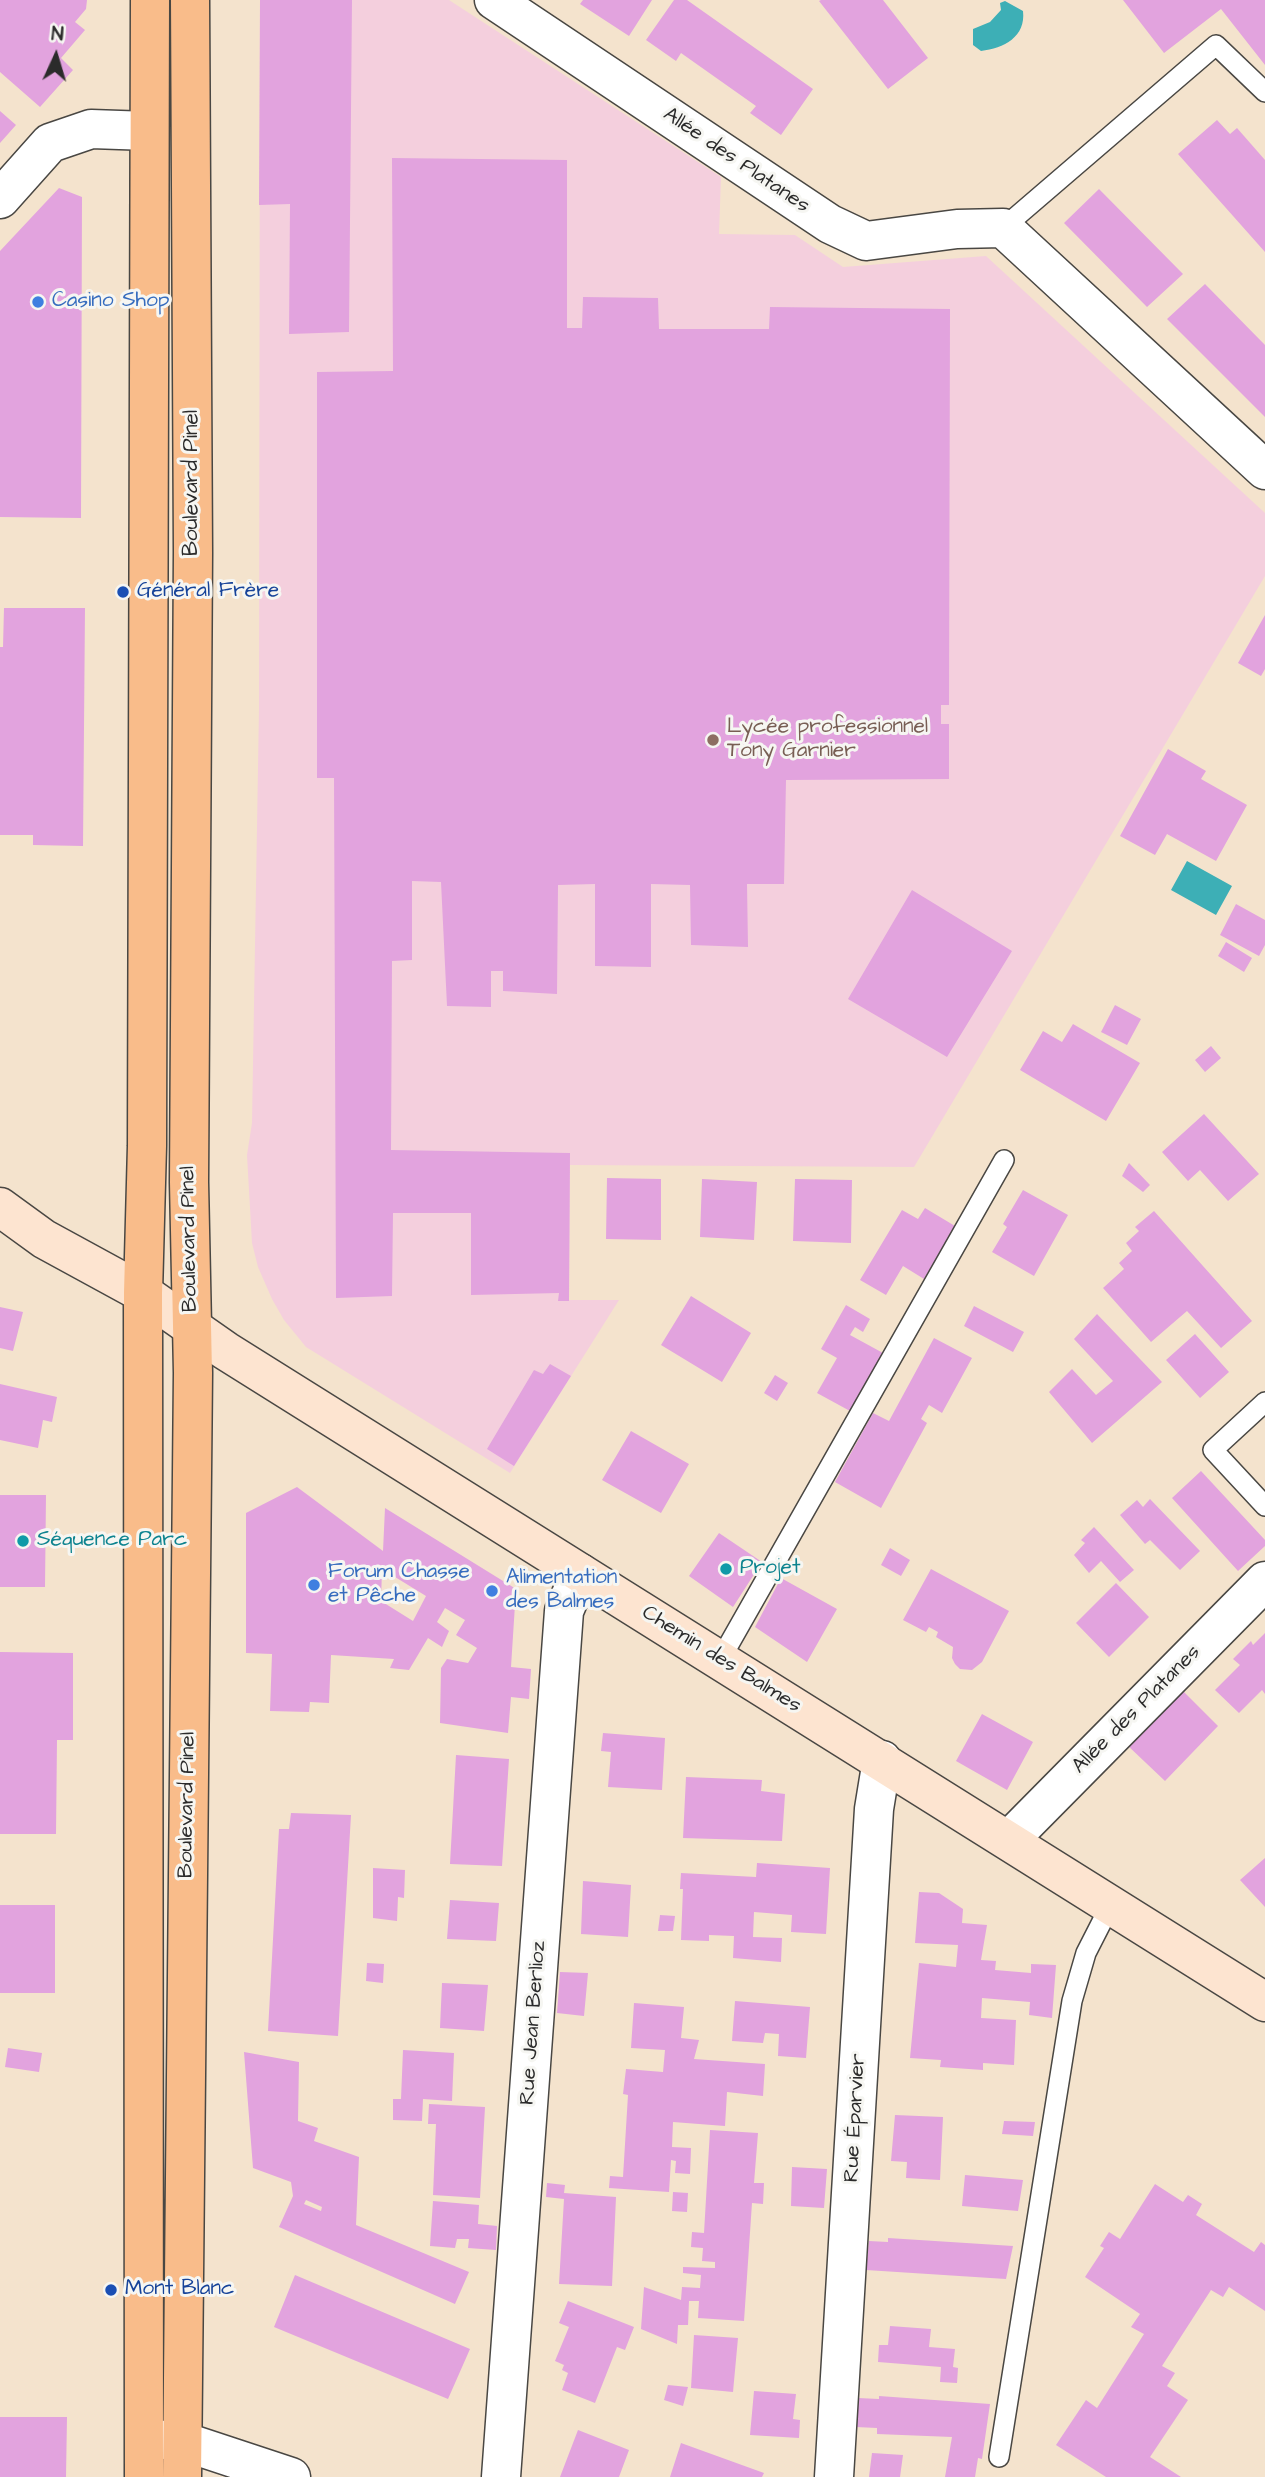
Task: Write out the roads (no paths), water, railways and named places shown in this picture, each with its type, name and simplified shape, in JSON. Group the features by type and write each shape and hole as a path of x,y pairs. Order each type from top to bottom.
{"main road":[{"name":"Boulevard Pinel","path":"150,0 148,1118 143,1293 170,2452"},
{"name":"Boulevard Pinel","path":"144,2477 170,2452 191,1327 189,1175 193,539 190,0"}],"street":[{"name":"Allée des Platanes","path":"494,0 830,224 866,241 957,229 1003,228"},
{"path":"0,199 50,144 91,129 149,131"},
{"path":"1003,228 1265,470"},
{"name":"Chemin des Balmes","path":"0,1207 44,1239 143,1293 191,1327 580,1573 1265,2002"},
{"name":"Rue Jean Berlioz","path":"501,2477 564,1611 580,1573"},
{"name":"Allée des Platanes","path":"1009,1840 1265,1581"},
{"name":"Rue Éparvier","path":"834,2477 874,1809 882,1760"},
{"path":"170,2452 291,2477"}],"lane":[{"path":"1003,228 1216,45 1265,92"},
{"path":"720,1660 1004,1160"},
{"path":"1265,1402 1213,1450 1265,1506"},
{"path":"999,2457 1072,2001 1086,1953 1111,1904"}],"water":[{"path":"1005,1 1023,11 1021,28 1012,40 981,51 973,45 973,29 990,22 1001,10 1000,3"},
{"path":"1187,861 1232,886 1216,915 1171,890"}],"place":[{"name":"Casino Shop","path":"38,302"},
{"name":"Général Frère","path":"123,592"},
{"name":"Lycée professionnel Tony Garnier","path":"713,740"},
{"name":"Séquence Parc","path":"23,1541"},
{"name":"Projet","path":"726,1569"},
{"name":"Forum Chasse et Pêche","path":"314,1585"},
{"name":"Alimentation des Balmes","path":"492,1591"},
{"name":"Mont Blanc","path":"111,2290"}]}
